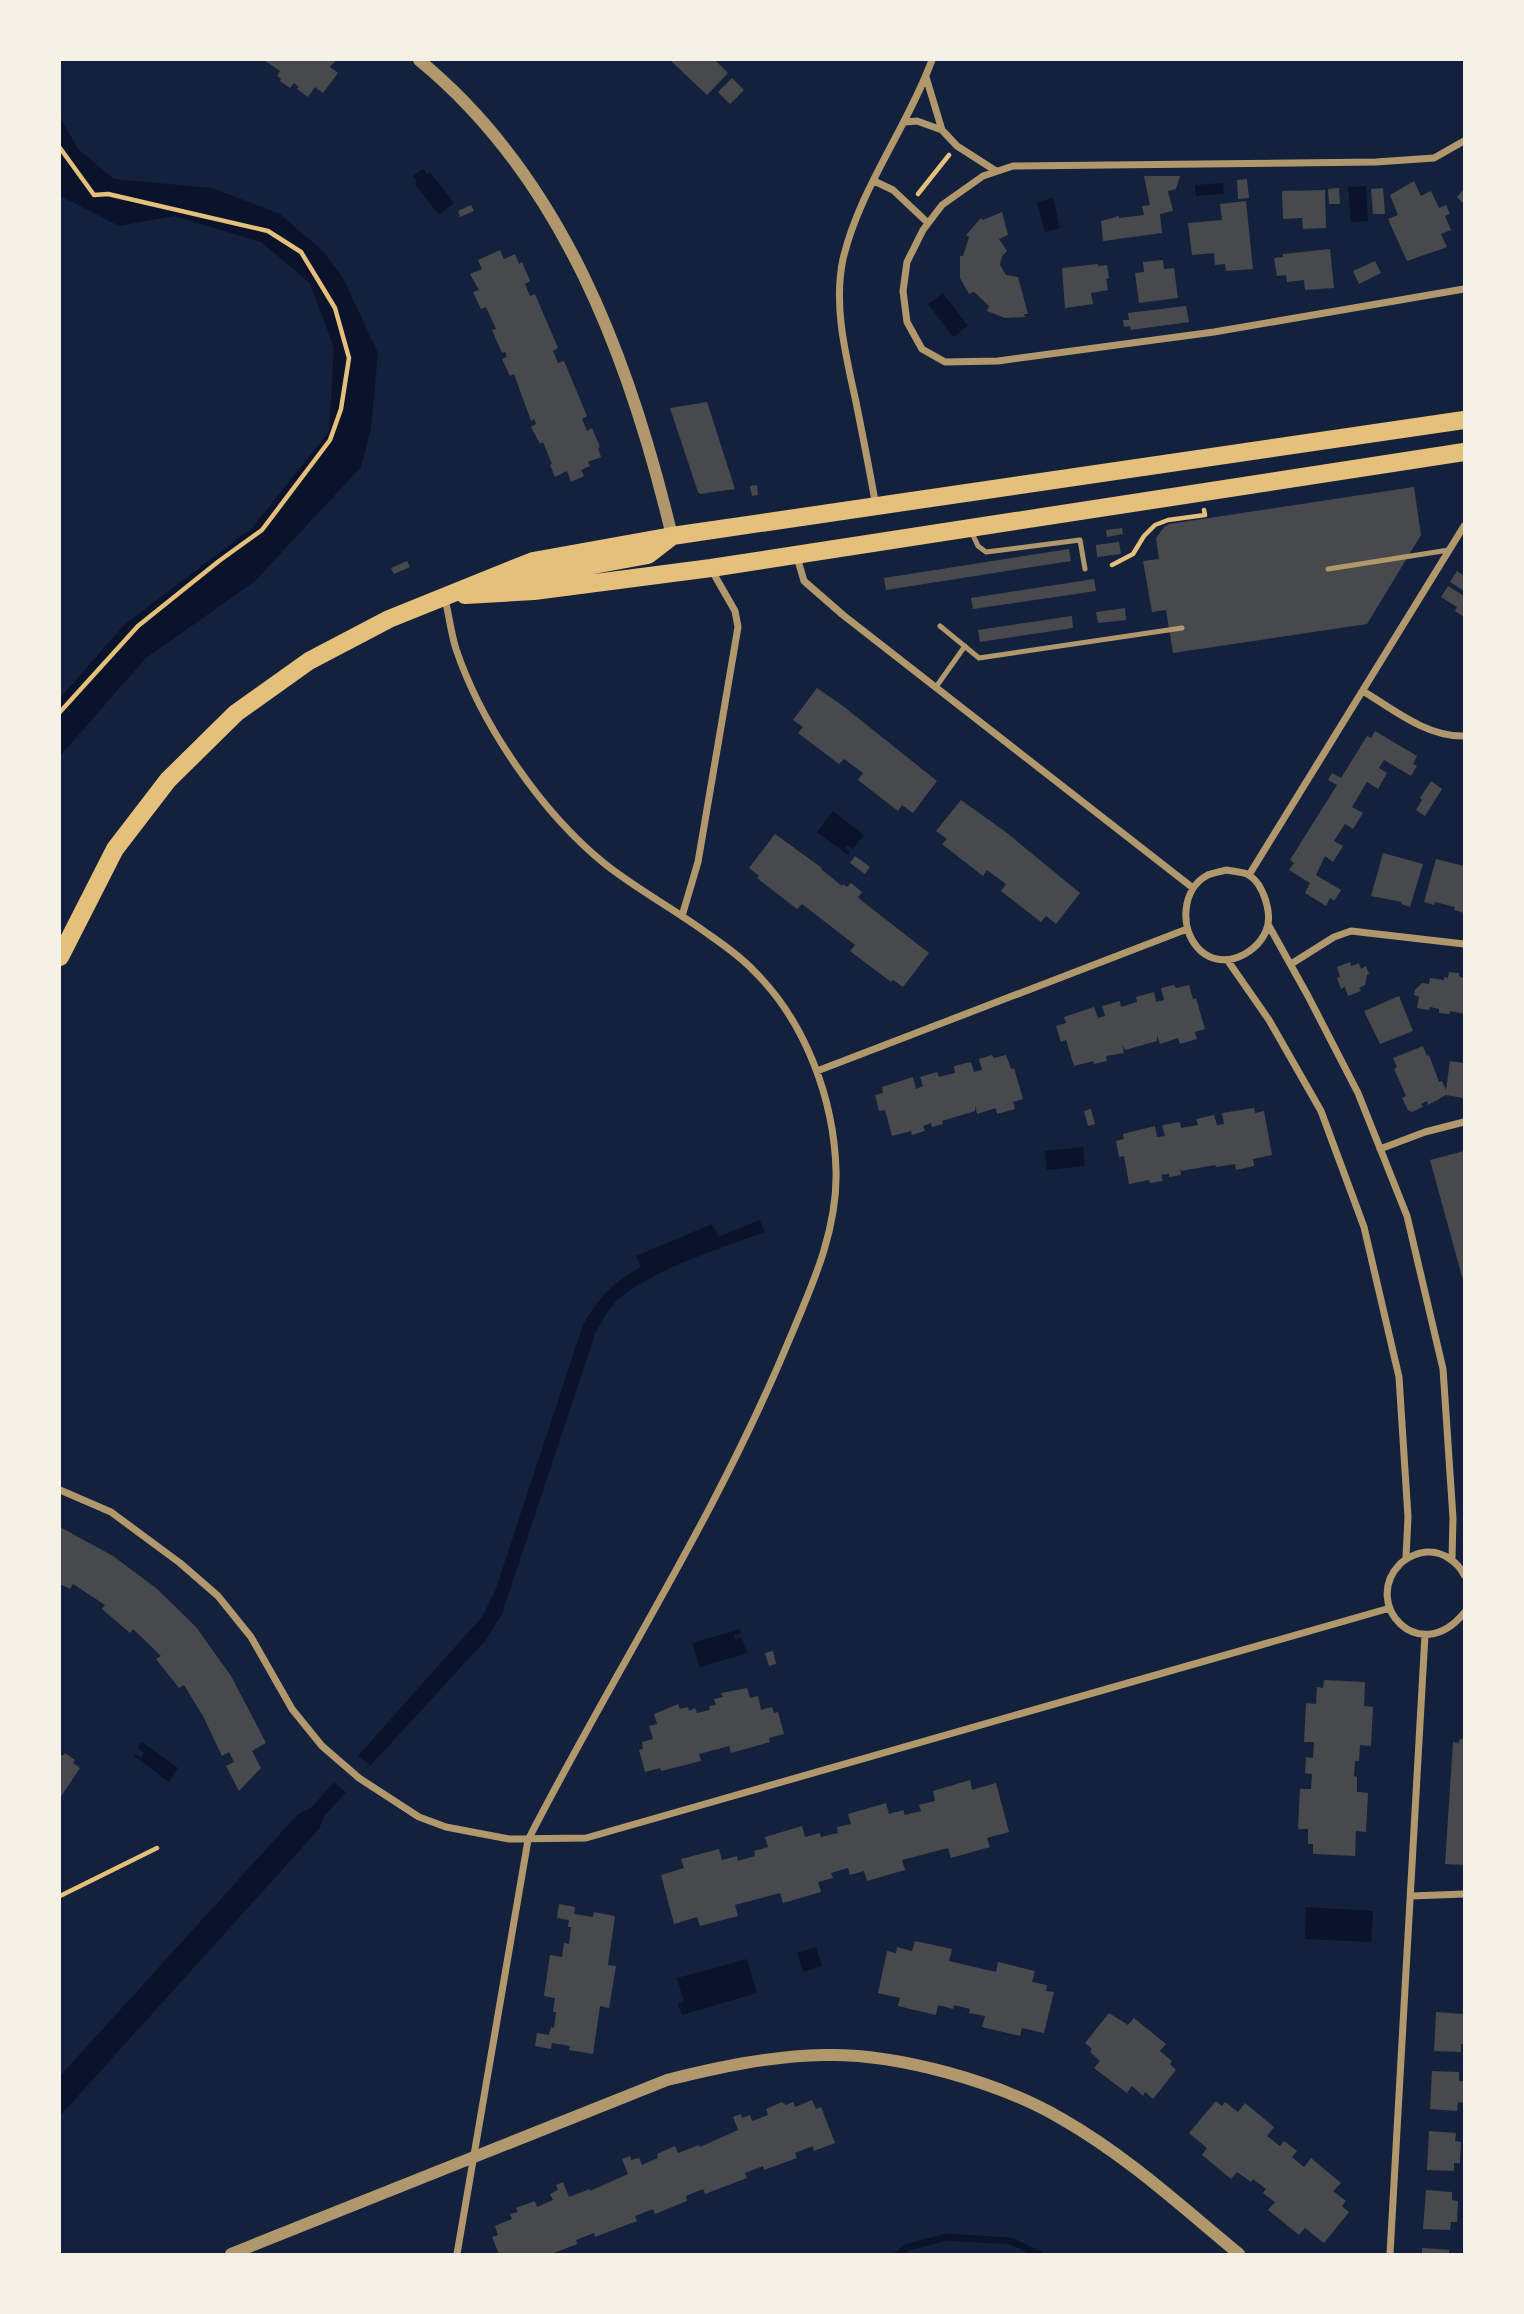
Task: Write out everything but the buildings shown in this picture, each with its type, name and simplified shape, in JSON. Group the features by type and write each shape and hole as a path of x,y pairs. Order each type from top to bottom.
{"main road":[{"path":"60,957 115,849 168,780 236,713 309,661 389,619 533,561 673,536 1465,420"},
{"path":"444,598 534,591 710,568 1465,452"},
{"path":"498,592 523,578 648,555 673,536"}],"street":[{"path":"419,60 453,88 525,174 576,258 590,285 628,380 673,536"},
{"path":"876,507 845,350 839,291 850,234 932,60"},
{"path":"926,77 942,130 957,146 996,171"},
{"path":"905,122 917,121 942,130"},
{"path":"1465,141 1434,158 1376,162 1013,166 983,176 942,205 928,223 907,262 903,291 907,322 922,349 944,362 998,361 1214,332 1465,289"},
{"path":"874,181 893,190 928,223"},
{"path":"1249,875 1465,526"},
{"path":"797,555 804,581 1193,888"},
{"path":"682,916 698,862 738,627 735,611 710,568"},
{"path":"444,598 457,649 487,719 539,798 602,862 650,898 712,936 754,971 778,999 817,1070 828,1105 836,1171 830,1232 809,1293 762,1407 661,1600 555,1786 528,1840 457,2255"},
{"path":"1363,691 1425,728 1451,736 1465,736"},
{"path":"1226,870 1249,875 1263,893 1270,913 1269,926 1262,941 1248,954 1228,961 1213,958 1197,948 1187,929 1185,904 1193,888 1206,876 1226,870"},
{"path":"1269,926 1358,1093 1407,1216 1443,1369 1453,1518 1452,1559"},
{"path":"817,1070 1187,929"},
{"path":"1291,964 1334,937 1351,931 1465,944"},
{"path":"1228,961 1269,1020 1321,1111 1364,1227 1399,1377 1408,1517 1406,1558"},
{"path":"1380,1149 1424,1132 1465,1122"},
{"path":"60,1490 111,1512 180,1563 218,1596 251,1637 292,1709 322,1746 367,1783 419,1817 446,1827 509,1839 586,1838 1390,1608"},
{"path":"1465,1575 1452,1559 1429,1552 1406,1558 1393,1571 1387,1589 1390,1608 1404,1627 1414,1632 1425,1635 1440,1633 1454,1626 1465,1613"},
{"path":"1390,2255 1425,1635"},
{"path":"1411,1896 1465,1894"},
{"path":"231,2255 667,2080 735,2063 825,2055 906,2062 990,2085 1062,2118 1129,2163 1239,2255"}],"lane":[{"path":"969,528 978,546 986,552 1080,540 1085,569"},
{"path":"1328,569 1450,549"},
{"path":"940,626 979,658 1182,628"},
{"path":"936,687 965,646"}],"path":[{"path":"60,148 94,195 108,194 268,231 301,252 335,308 349,358 341,409 330,440 262,530 138,626 60,712"},
{"path":"918,194 949,154"},
{"path":"1112,565 1133,554 1144,536 1155,525 1205,514 1201,492"},
{"path":"60,1896 157,1848"}],"water":[{"path":"60,117 78,149 114,179 212,188 280,214 322,250 343,278 378,353 371,429 361,467 255,581 145,659 60,756 60,698 124,625 252,528 329,432 334,348 310,283 261,242 174,216 119,226 60,196"},
{"path":"423,169 427,174 430,172 454,203 439,215 415,184 417,181 413,176"},
{"path":"1223,183 1224,194 1196,196 1195,185"},
{"path":"1366,186 1368,221 1351,222 1348,187"},
{"path":"1053,198 1060,228 1045,232 1037,202"},
{"path":"943,293 968,326 953,337 928,304"},
{"path":"833,811 864,835 853,849 847,845 845,848 850,852 848,855 817,832"},
{"path":"1083,1147 1085,1166 1047,1170 1045,1151"},
{"path":"760,1220 765,1232 661,1272 624,1294 609,1309 595,1334 502,1614 485,1641 325,1815 319,1829 60,2116 60,2076 298,1814 311,1808 482,1617 495,1591 583,1325 601,1298 614,1285 641,1267 636,1256 712,1224 718,1237"},
{"path":"740,1629 741,1633 734,1635 735,1639 742,1638 747,1653 700,1667 692,1643"},
{"path":"142,1742 178,1768 169,1782 134,1756 135,1754 141,1758 144,1753 138,1748"},
{"path":"1306,1907 1373,1911 1371,1942 1305,1939"},
{"path":"816,1947 822,1966 803,1972 797,1953"},
{"path":"747,1959 757,1993 682,2015 678,2004 684,2002 677,1978"}],"pier":[{"path":"355,1753 373,1768 348,1794 331,1780"}],"waterway":[{"path":"898,2254 908,2247 947,2237 1010,2241 1039,2254"}]}
